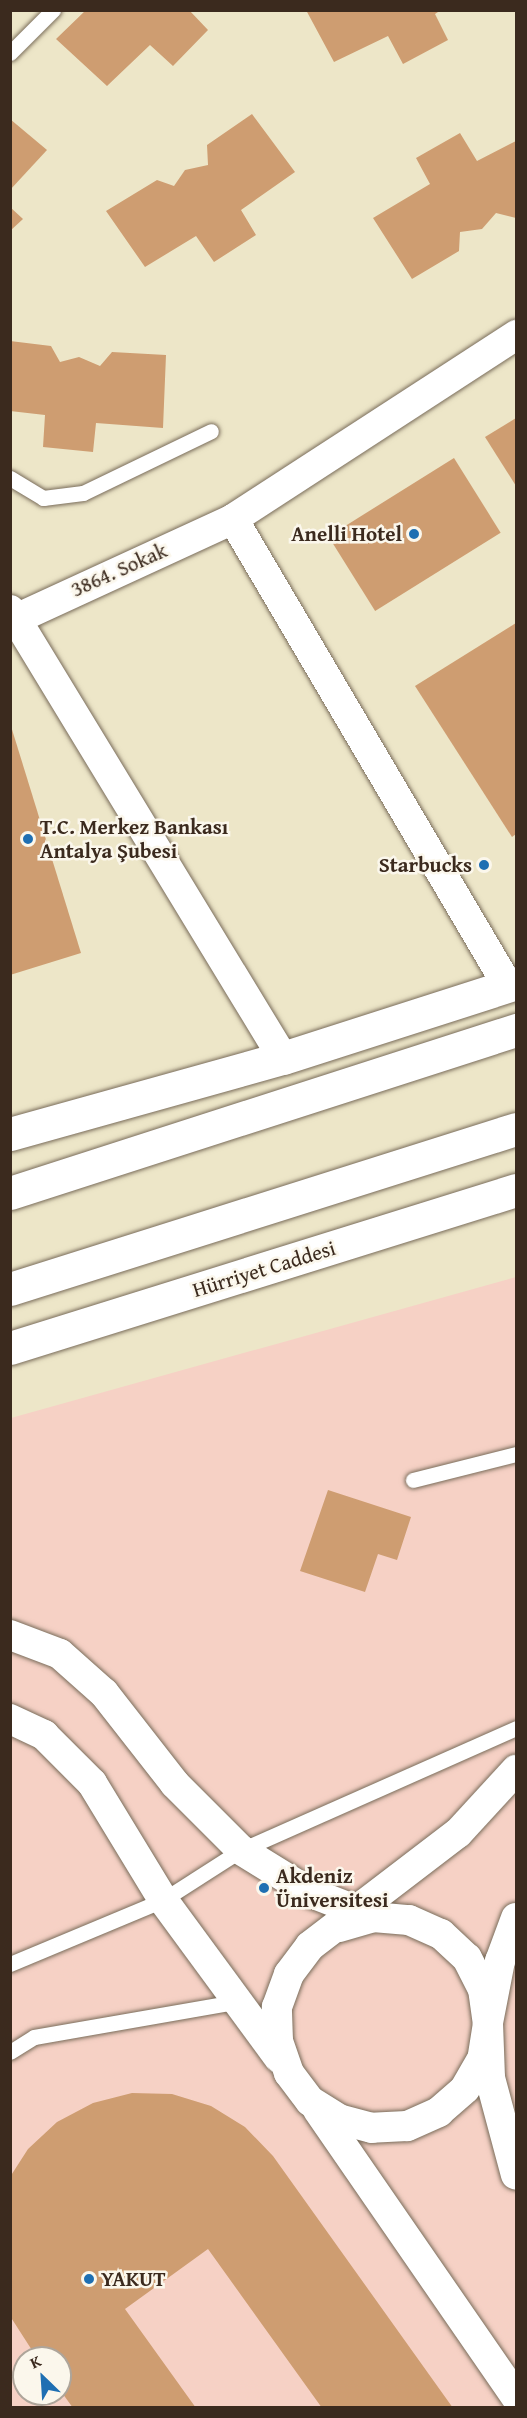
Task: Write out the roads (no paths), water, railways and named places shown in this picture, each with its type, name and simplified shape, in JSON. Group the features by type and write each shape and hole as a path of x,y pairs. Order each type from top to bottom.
{"highway":[{"path":"10,1134 283,1058 512,984"},
{"path":"10,1193 516,1030"},
{"path":"10,1289 516,1129"},
{"name":"Hürriyet Caddesi","path":"10,1348 516,1190"}],"street":[{"name":"3864. Sokak","path":"13,614 233,519 516,335"},
{"path":"233,519 512,984"},
{"path":"13,614 283,1058"},
{"path":"10,1635 60,1654 104,1693 175,1784 241,1850 357,1919 408,1920 441,1934 458,1950 483,1989 488,2023 490,2078 516,2175"},
{"path":"10,1719 44,1735 92,1783 163,1900 240,2001 289,2073 371,2180 516,2397"},
{"path":"289,2073 278,2041 278,2018 288,1974 310,1946 357,1919 458,1833 516,1770"},
{"path":"310,2101 339,2120 372,2128 407,2126 439,2112 465,2089 482,2059 500,1961 516,1918"}],"lane":[{"path":"10,53 53,10"},
{"path":"10,478 44,498 83,493 211,431"},
{"path":"413,1480 516,1454"},
{"path":"10,1964 163,1900 241,1850 516,1728"},
{"path":"10,2052 34,2037 240,2001"}],"place":[{"name":"Anelli Hotel","path":"414,534"},
{"name":"T.C. Merkez Bankası Antalya Şubesi","path":"28,839"},
{"name":"Starbucks","path":"484,865"},
{"name":"Akdeniz Üniversitesi","path":"264,1888"},
{"name":"YAKUT","path":"89,2279"}]}
